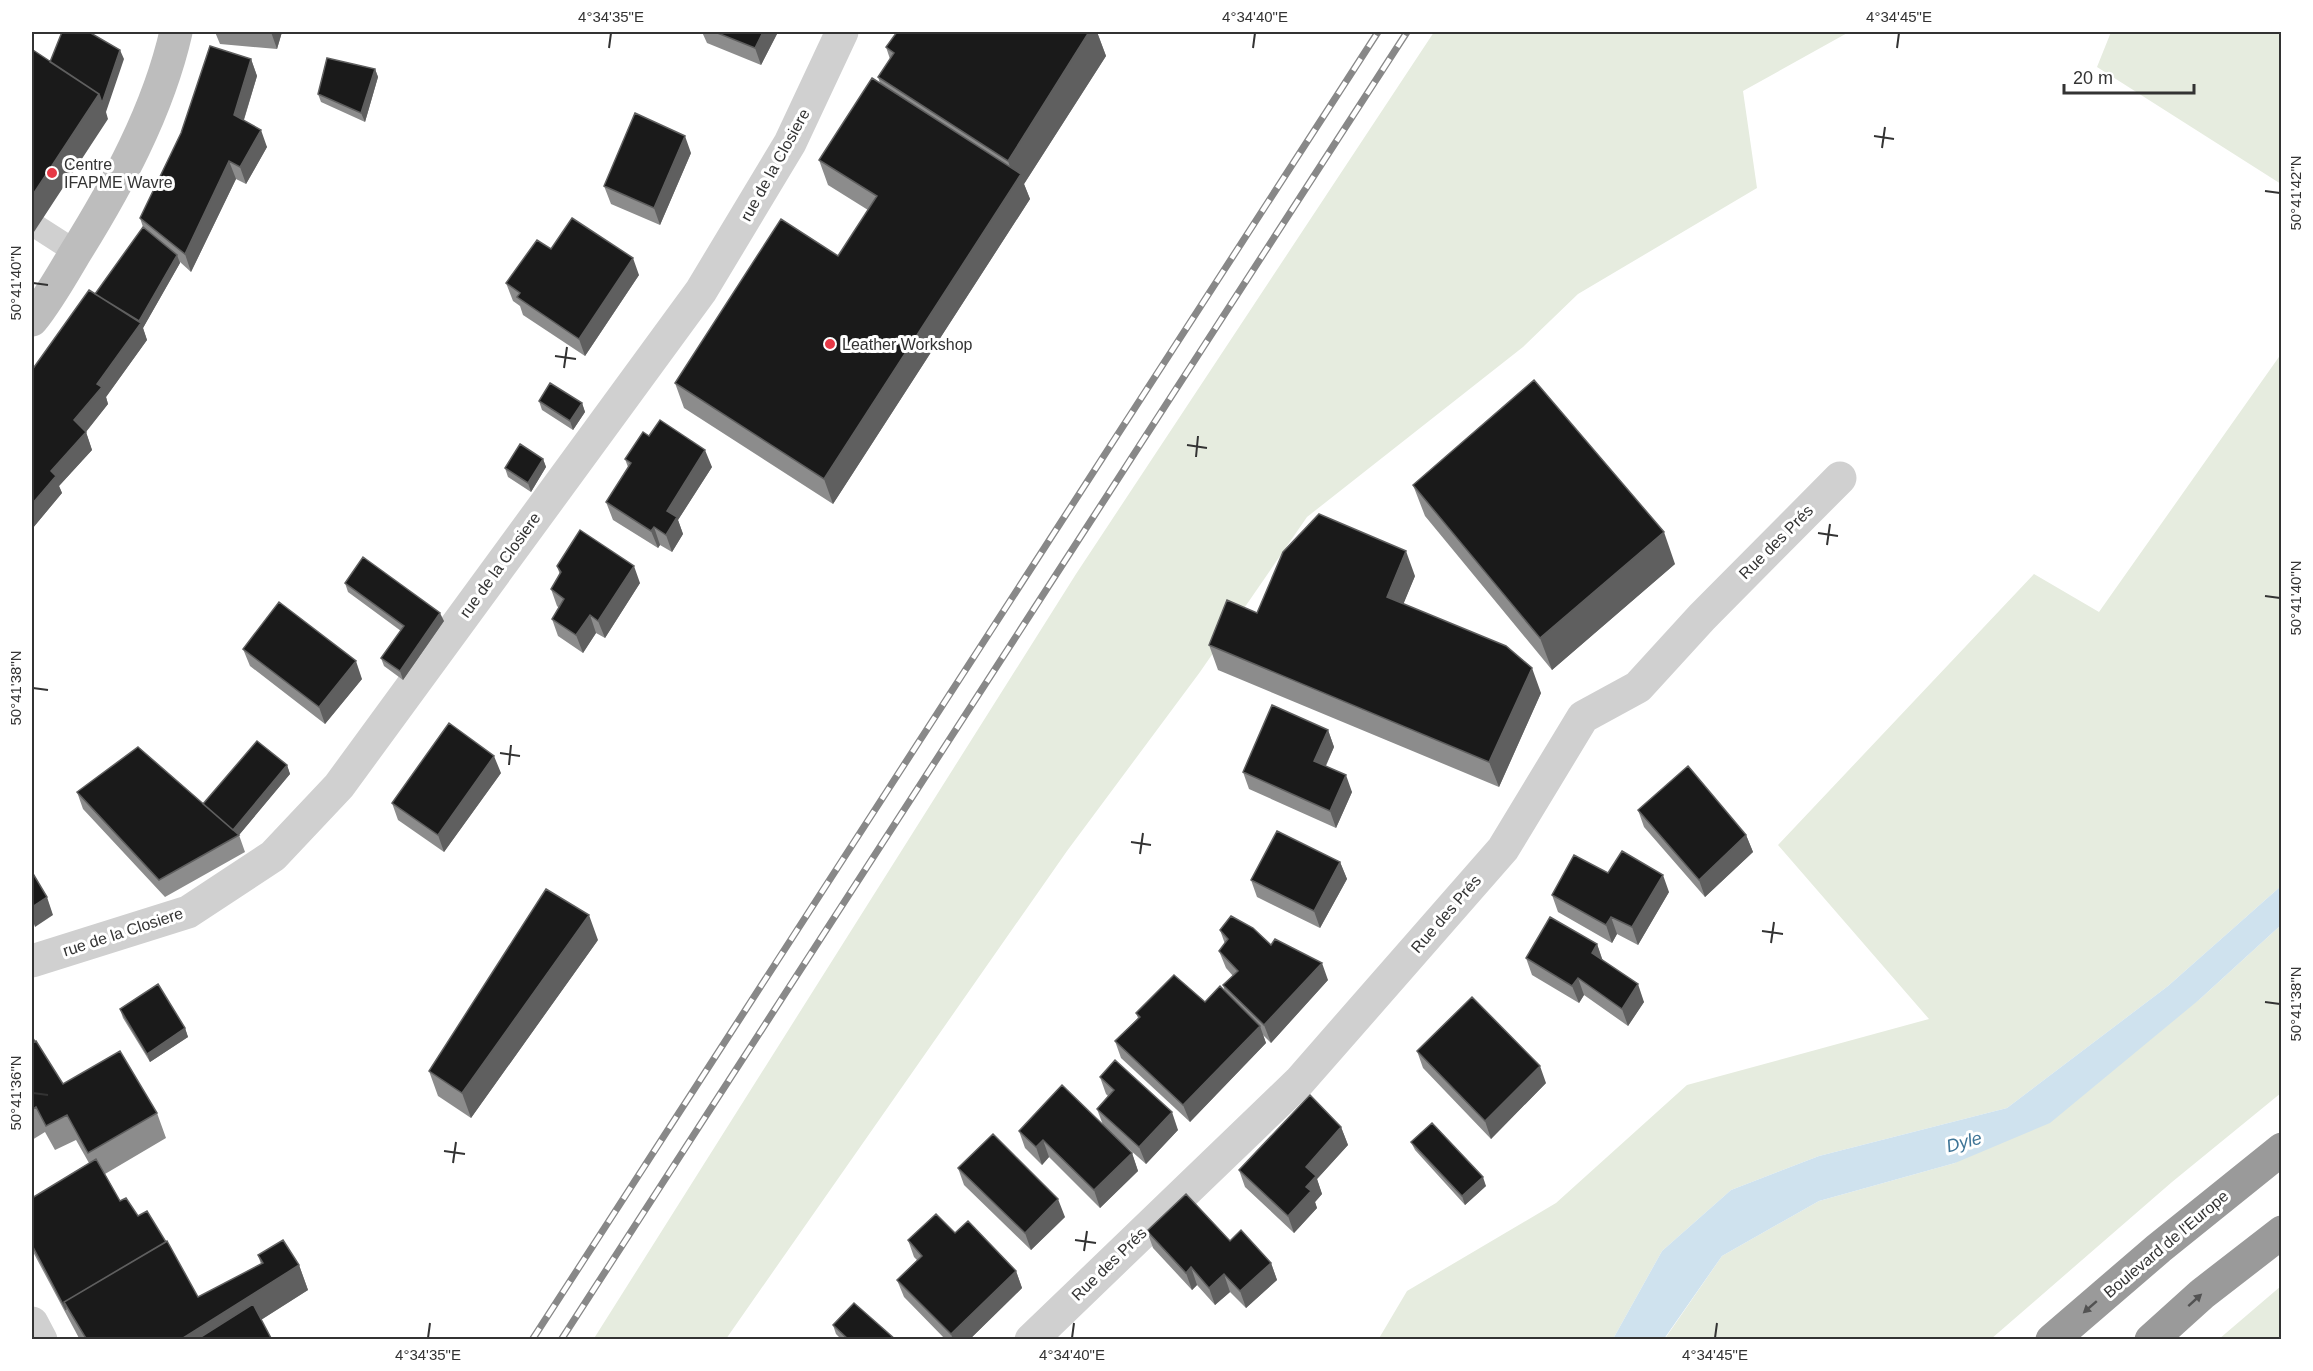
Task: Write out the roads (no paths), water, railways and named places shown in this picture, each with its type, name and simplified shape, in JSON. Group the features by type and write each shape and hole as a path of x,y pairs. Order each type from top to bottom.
{"highway":[{"name":"Boulevard de l'Europe","path":"2052,1340 2159,1248 2282,1149"},
{"path":"2151,1340 2202,1294 2282,1232"}],"main road":[{"path":"32,320 44,306 133,150 168,63 176,32"}],"street":[{"name":"rue de la Closiere","path":"32,961 188,912 273,856 339,786 701,291 790,143 843,32"},
{"name":"Rue des Prés","path":"1031,1340 1299,1082 1503,849 1583,717 1638,687 1702,617 1839,478"},
{"path":"32,1323 41,1340"}],"lane":[{"path":"37,226 76,252"}],"water":[{"name":"Dyle","path":"2281,886 2281,925 2200,999 2050,1123 1955,1163 1819,1201 1722,1256 1664,1339 1613,1339 1662,1251 1731,1190 1819,1156 2007,1108 2168,986"}],"railway":[{"path":"532,1340 1378,32"},
{"path":"561,1340 1407,32"}],"place":[{"name":"Centre IFAPME Wavre","path":"52,173"},
{"name":"Leather Workshop","path":"830,344"}]}
